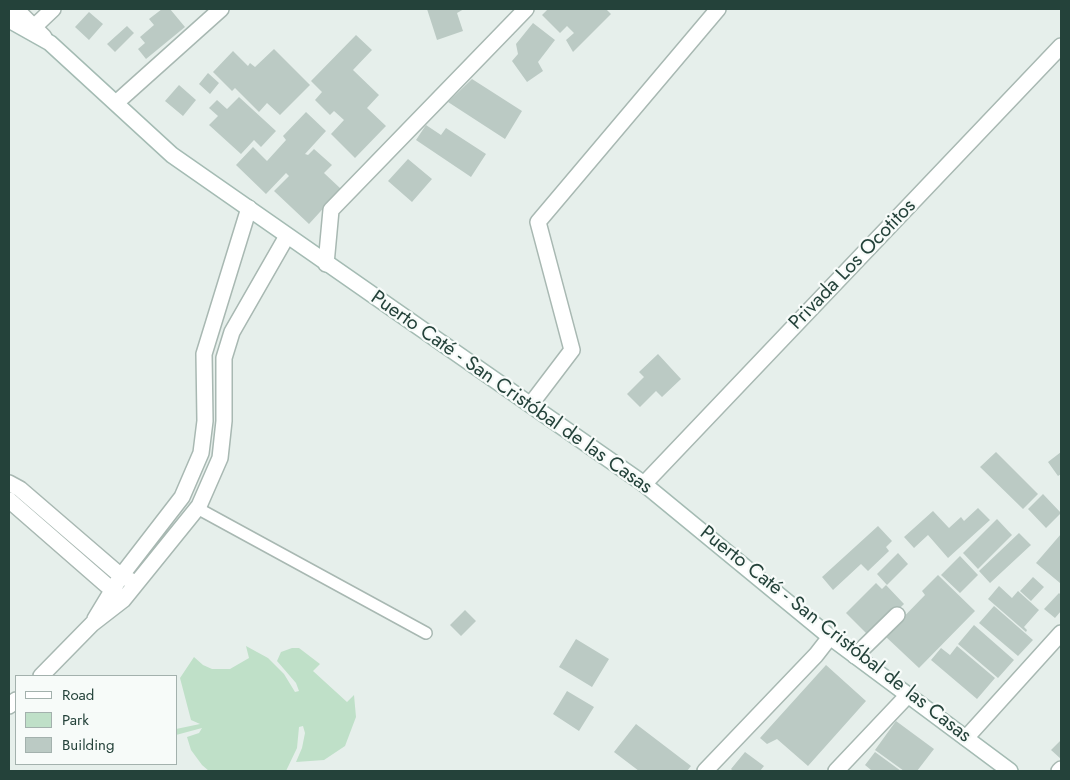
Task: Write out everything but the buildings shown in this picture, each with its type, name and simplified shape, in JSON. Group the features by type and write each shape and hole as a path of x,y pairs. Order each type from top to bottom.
{"street":[{"path":"16,9 50,43"},
{"path":"34,27 53,9"},
{"path":"116,103 220,9"},
{"path":"326,264 331,210 526,9"},
{"path":"531,404 572,350 538,222 718,9"},
{"name":"Puerto Caté - San Cristóbal de las Casas","path":"9,20 50,43 172,156 644,484 855,656 1010,771"},
{"name":"Privada Los Ocotitos","path":"644,484 1061,46"},
{"path":"92,624 120,576 182,497 201,453 204,421 204,354 249,208"},
{"path":"42,675 92,624 123,600 138,584 198,508 220,458 224,422 224,358 226,349 232,332 287,236"},
{"path":"9,482 20,489 120,576 138,584"},
{"path":"9,500 123,600"},
{"path":"855,656 897,615"},
{"path":"966,738 1061,633"},
{"path":"705,771 816,654 830,636"},
{"path":"836,771 908,695"},
{"path":"1058,771 1061,768"}],"lane":[{"path":"198,508 426,632"}],"green space":[{"path":"246,646 268,658 284,674 295,692 299,691 296,683 277,661 281,652 292,648 299,648 320,664 313,671 347,702 354,695 356,717 345,746 324,760 296,762 302,748 305,733 303,726 299,727 297,748 286,771 209,771 202,765 191,750 187,737 199,733 202,728 178,734 178,729 200,724 191,720 180,678 194,657 203,665 212,669 230,669 249,658"}]}
